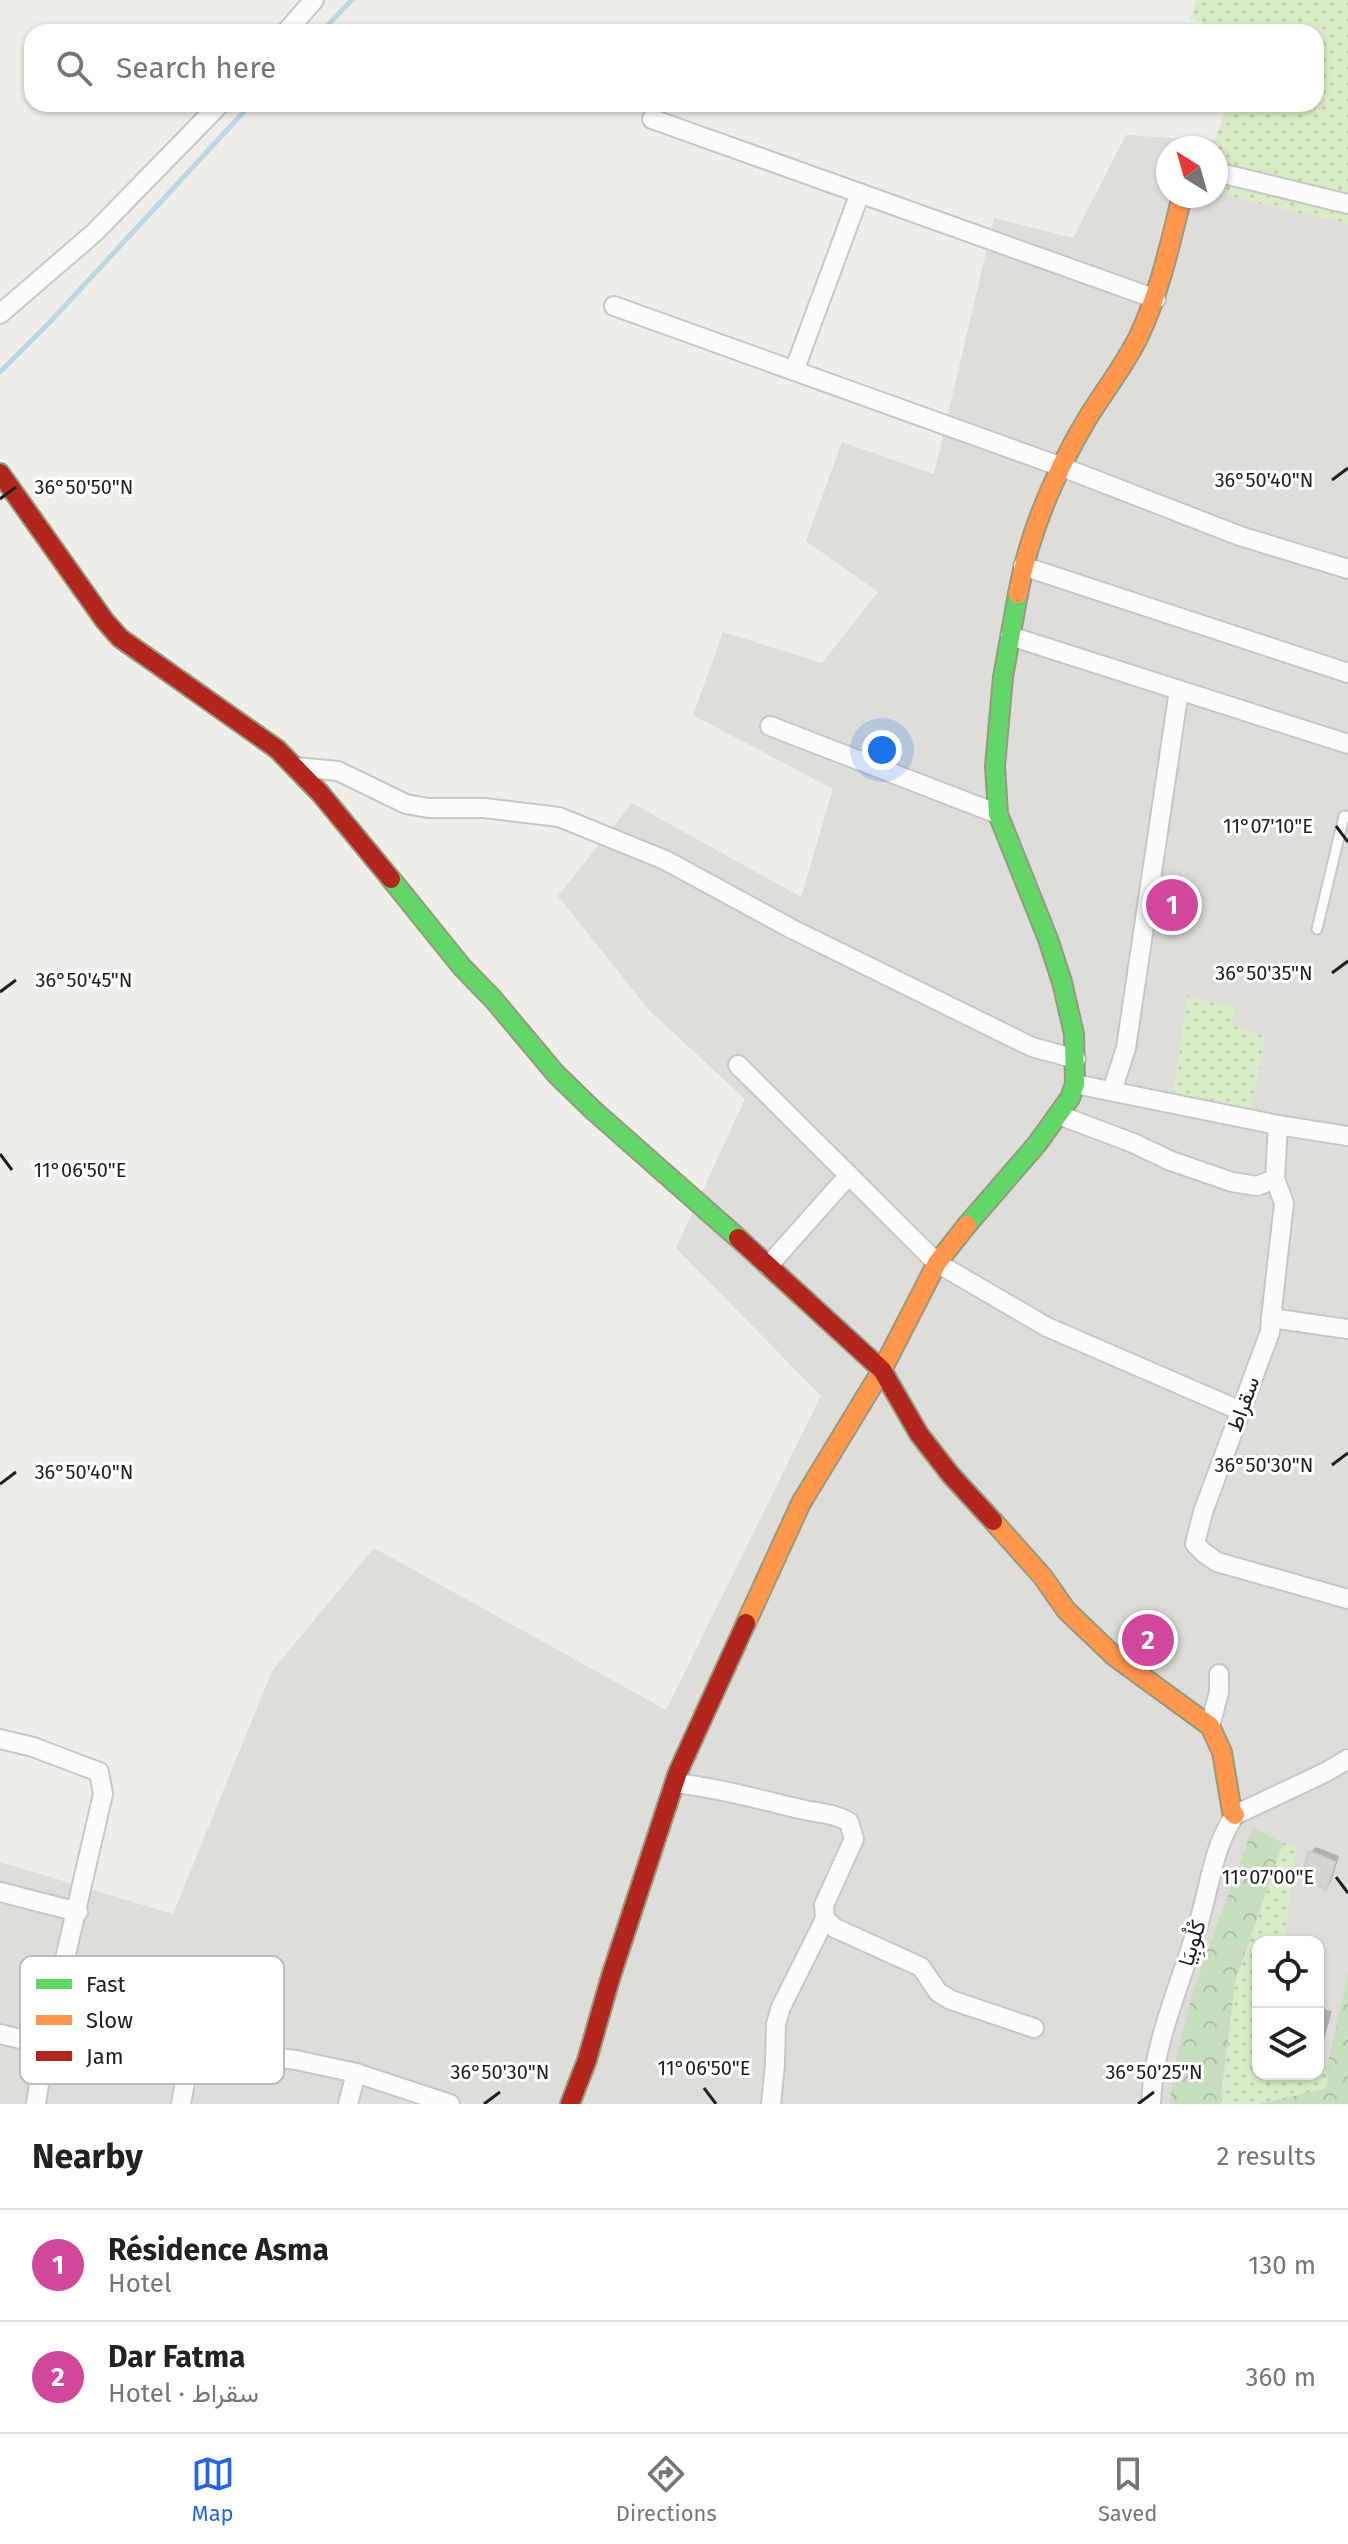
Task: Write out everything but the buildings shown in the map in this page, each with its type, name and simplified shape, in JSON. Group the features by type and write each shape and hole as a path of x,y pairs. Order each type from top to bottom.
{"street":[{"path":"293,24 314,0"},
{"path":"1,312 95,232 212,112"},
{"path":"652,119 1156,299"},
{"path":"1228,175 1348,204"},
{"path":"794,371 860,193"},
{"path":"570,2104 587,2060 611,1976 675,1783 801,1503 882,1370 937,1263 1059,1115 1075,1084 1074,1034 1062,982 998,814 995,766 1003,677 1023,566 1046,498 1086,421 1137,340 1156,299 1179,208"},
{"path":"614,306 1062,467 1240,536 1348,569"},
{"path":"0,473 97,611 120,638 277,749 348,827 462,967 556,1074 882,1370 919,1434 950,1474 1043,1577 1066,1610 1114,1656 1210,1726 1222,1752 1235,1815 1348,1759"},
{"path":"1023,566 1348,673"},
{"path":"1010,636 1348,744"},
{"path":"1112,1091 1126,1048 1179,690"},
{"path":"770,726 998,814"},
{"path":"295,767 338,771 406,804 428,808 484,808 559,817 665,860 792,929 1032,1047 1076,1059"},
{"path":"738,1065 937,1263 1047,1327 1241,1411"},
{"path":"1075,1084 1348,1136"},
{"path":"1059,1115 1171,1161 1232,1182 1257,1186 1275,1179"},
{"name":"سقراط","path":"1278,1125 1275,1179 1284,1203 1270,1332 1203,1512 1195,1544 1217,1562 1348,1599"},
{"path":"768,1266 849,1175"},
{"path":"1271,1318 1348,1329"},
{"path":"1210,1726 1219,1692 1219,1674"},
{"path":"0,1739 33,1747 99,1772 103,1794 67,1956"},
{"path":"675,1783 721,1789 838,1816 849,1822 854,1839 824,1905 825,1919 781,2007 776,2024 771,2104"},
{"name":"كْلُوبِيَا","path":"1151,2104 1159,2044 1200,1922 1213,1859 1235,1815"},
{"path":"0,1892 78,1912"},
{"path":"825,1919 835,1928 921,1967 938,1992 951,2000 1034,2028"},
{"path":"0,2034 20,2039"},
{"path":"284,2059 356,2073 450,2104"},
{"path":"348,2104 356,2073"},
{"path":"36,2104 39,2084"},
{"path":"181,2104 185,2084"}],"lane":[{"path":"1317,929 1344,816 1348,817"}],"shaded area":[{"path":"1126,135 1156,137 1156,208 1228,208 1228,141 1286,145 1348,158 1348,2104 0,2104 0,1862 173,1914 272,1671 374,1548 666,1710 821,1396 676,1248 745,1099 648,1009 558,896 632,803 801,897 833,789 693,715 723,632 822,663 878,592 806,541 842,442 934,474 994,218 1073,238"}],"green space":[{"path":"1196,0 1348,0 1348,224 1228,196 1228,136 1216,136 1225,112 1324,112 1324,24 1207,24 1190,19"},
{"path":"1188,996 1235,1008 1232,1025 1266,1036 1249,1117 1171,1106"},
{"path":"1253,1827 1283,1843 1235,1982 1220,2104 1169,2104 1193,1991"},
{"path":"1283,1843 1297,1845 1285,1936 1252,1936 1252,2080 1324,2080 1326,2071 1328,2081 1325,2089 1258,2104 1220,2104 1235,1982"},
{"path":"1348,1973 1348,2104 1258,2104 1325,2089 1328,2081 1326,2071"}],"waterway":[{"path":"329,24 352,0"},
{"path":"0,372 244,112"}],"traffic: fast":[{"path":"967,1225 1037,1144 1070,1098 1075,1084 1074,1034 1062,982 998,814 995,766 1003,677 1018,594"},
{"path":"391,879 462,967 556,1074 738,1238"}],"traffic: slow":[{"path":"1018,594 1036,526 1064,460 1121,368 1146,319 1164,267 1179,208"},
{"path":"746,1623 801,1503 882,1370 937,1263 967,1225"},
{"path":"993,1521 1043,1577 1066,1610 1114,1656 1210,1726 1222,1752 1235,1815"}],"traffic: jam":[{"path":"0,473 120,638 277,749 320,793 391,879"},
{"path":"738,1238 882,1370 919,1434 993,1521"},
{"path":"570,2104 587,2060 611,1976 678,1772 746,1623"}],"place":[{"name":"Résidence Asma","path":"1172,905"},
{"name":"Dar Fatma","path":"1148,1640"}]}
